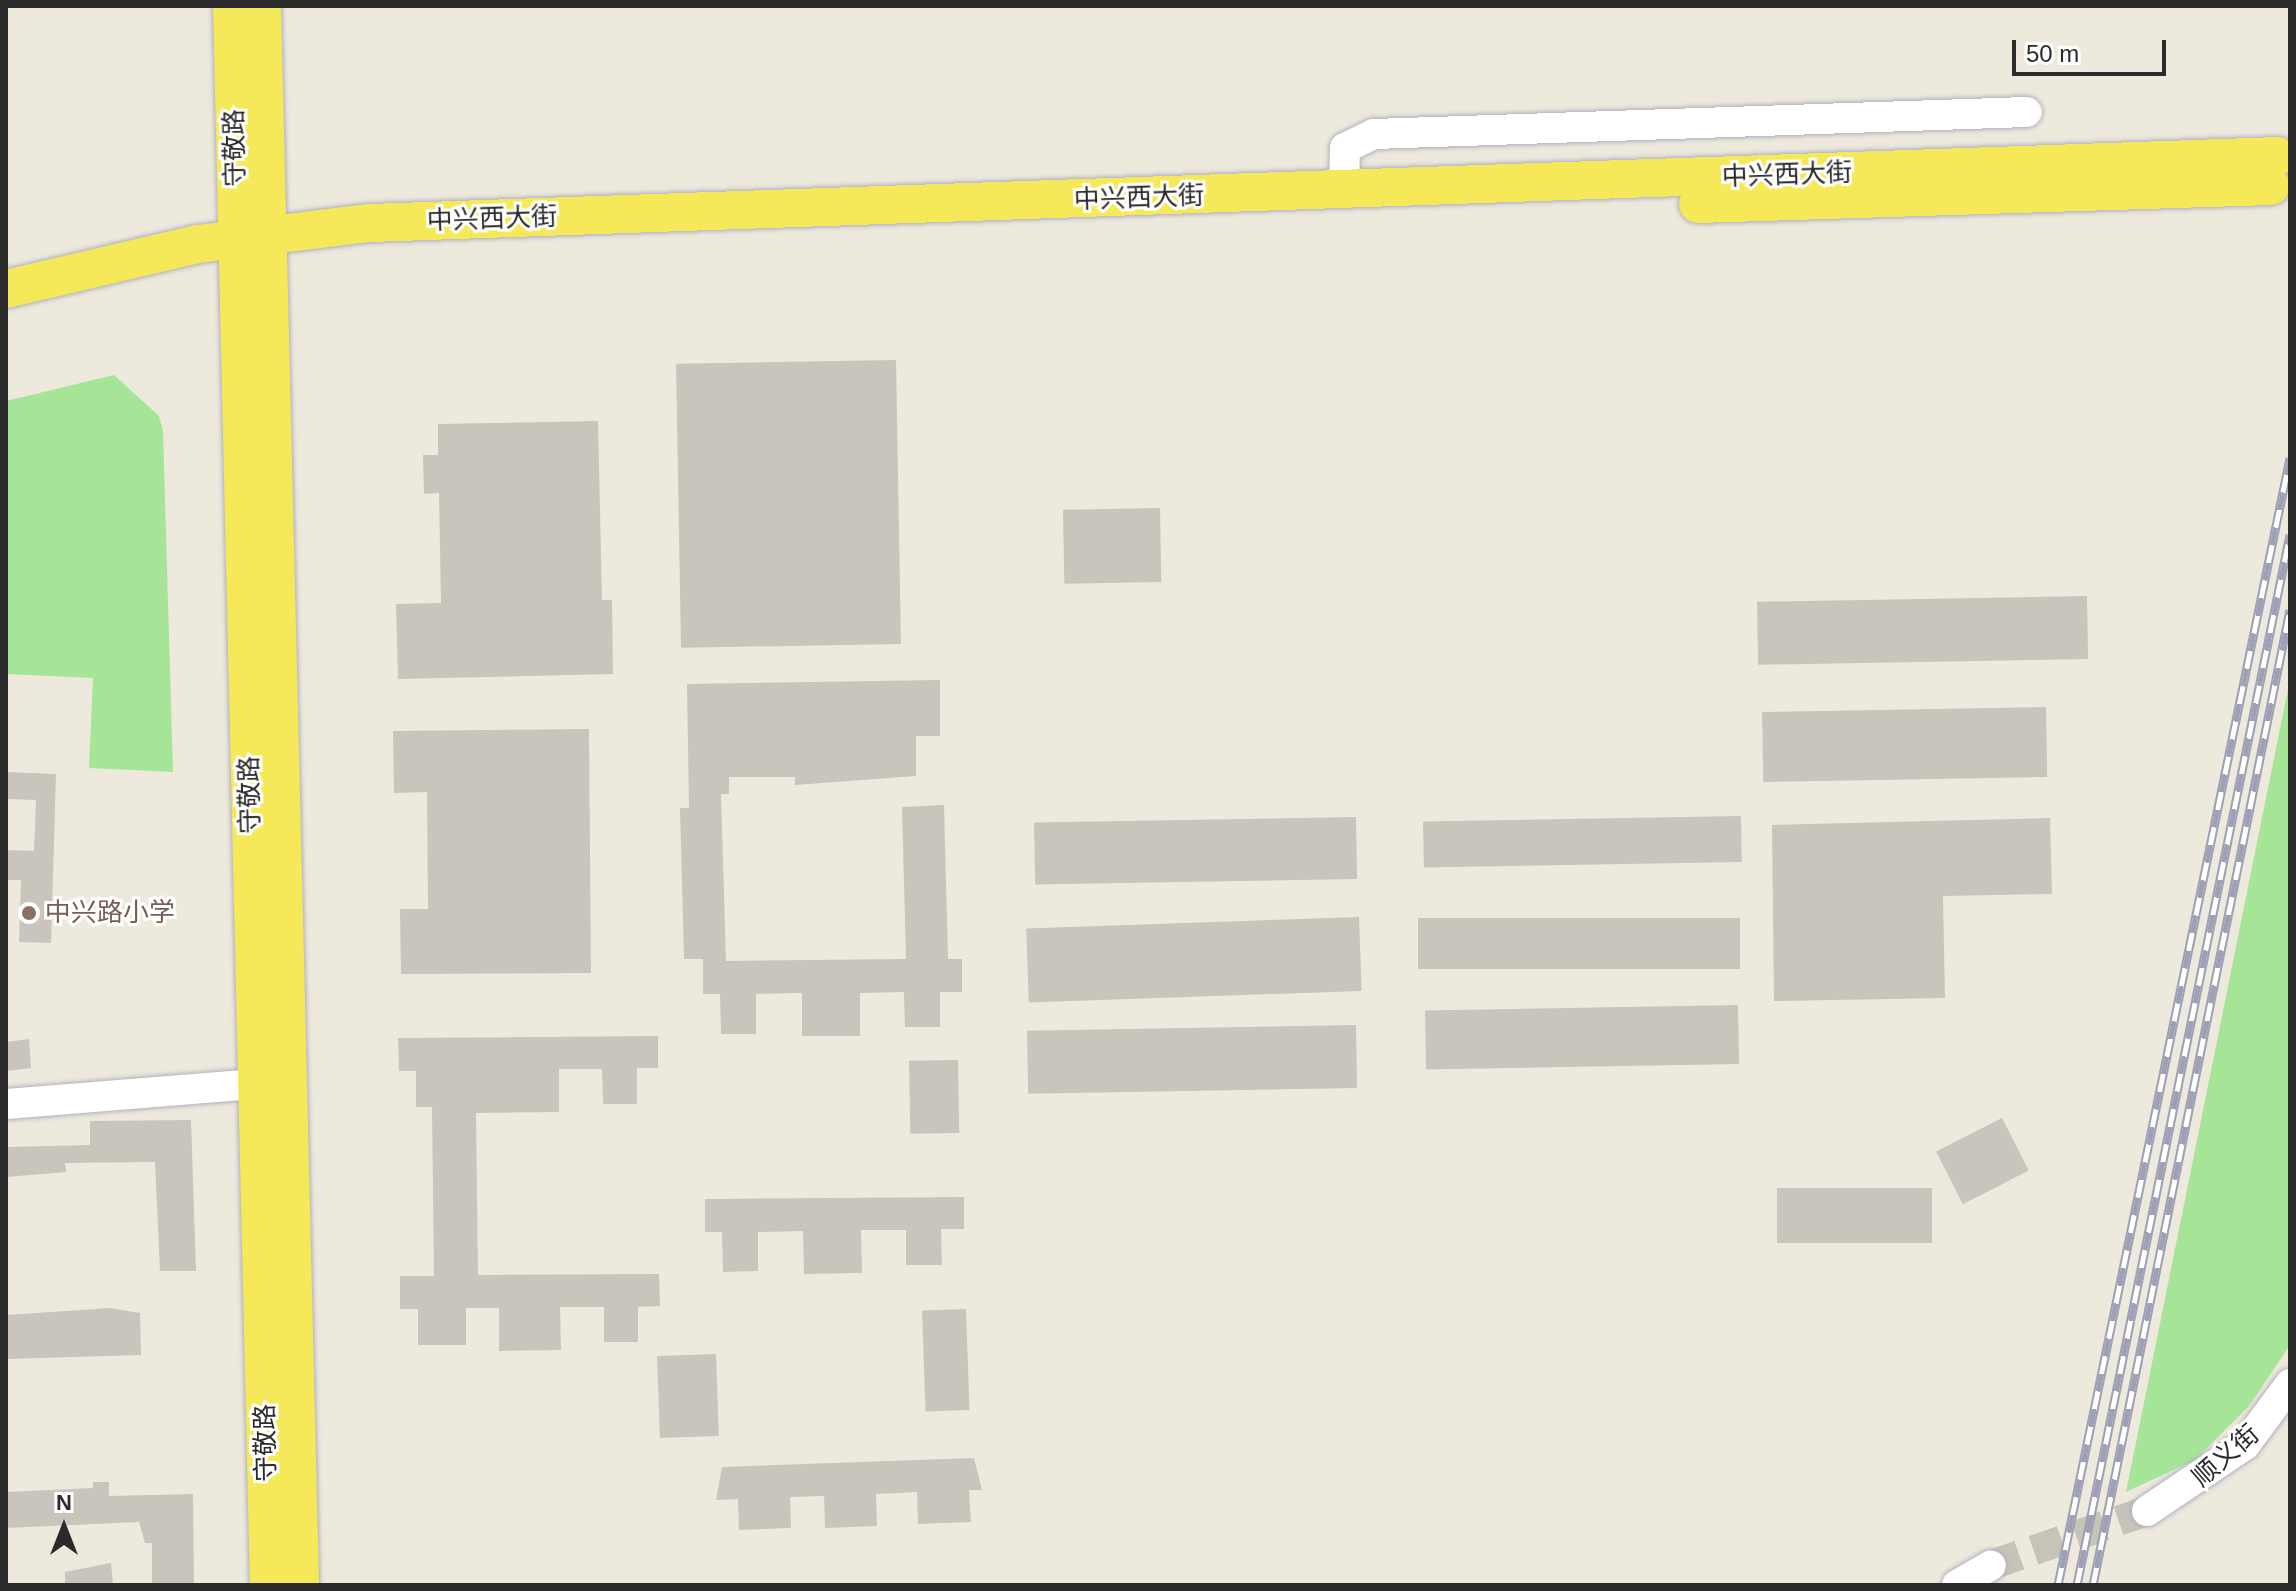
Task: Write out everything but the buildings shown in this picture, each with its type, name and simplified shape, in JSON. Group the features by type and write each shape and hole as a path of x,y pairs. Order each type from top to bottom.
{"main road":[{"name":"守敬路","path":"232,6 253,249 300,1585"},
{"name":"守敬路","path":"262,6 253,249 257,1084 269,1585"},
{"name":"中兴西大街","path":"6,289 253,249 372,248 2275,171 1344,191 370,223 253,249 6,314"}],"street":[{"path":"1344,191 1345,148 1374,134 2027,112"},
{"path":"6,1104 257,1084"},
{"name":"顺义街","path":"2147,1511 2245,1445 2290,1384"},
{"path":"1957,1585 1991,1565"}],"green space":[{"path":"114,375 159,416 163,431 173,772 89,768 93,678 6,674 6,401"},
{"path":"2290,679 2290,1345 2249,1406 2195,1460 2126,1492"}],"tunnel":[{"path":"1991,1565 2147,1511"}],"railway":[{"path":"2058,1585 2290,458"},
{"path":"2077,1585 2290,534"},
{"path":"2093,1585 2290,610"}],"place":[{"name":"中兴路小学","path":"29,913"}]}
